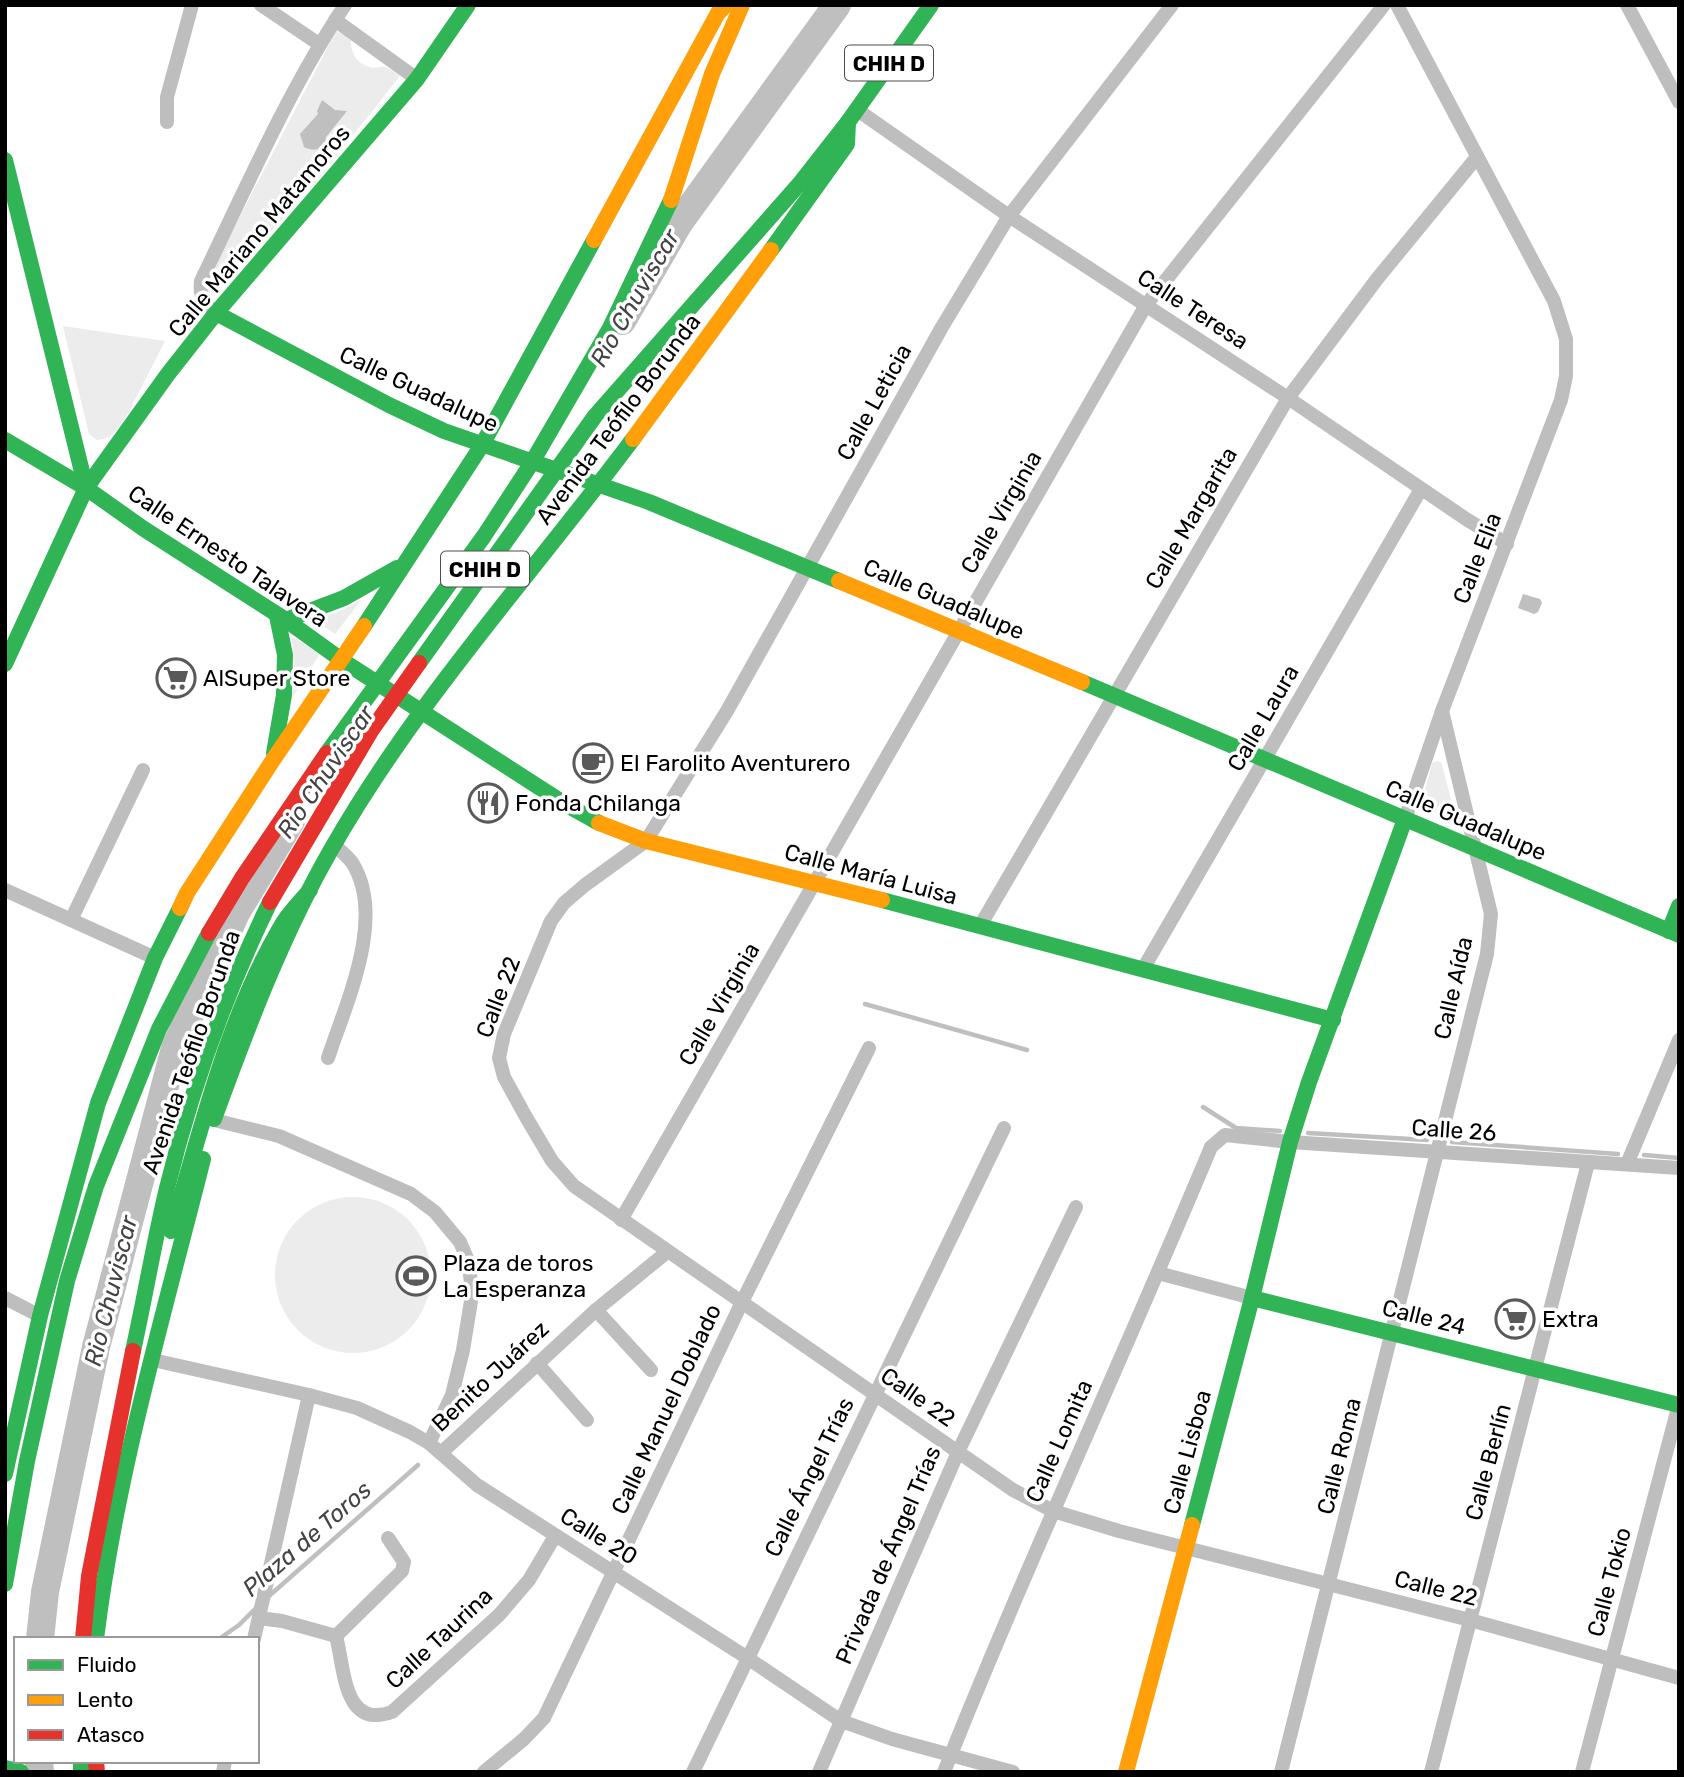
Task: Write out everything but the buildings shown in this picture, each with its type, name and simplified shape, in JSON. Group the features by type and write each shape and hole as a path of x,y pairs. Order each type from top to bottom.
{"main road":[{"name":"Calle Mariano Matamoros","path":"5,664 86,488 168,374 216,313 417,79 468,5"},
{"name":"CHIH D","path":"5,1584 40,1397 67,1281 96,1186 154,1041 205,939 242,878 297,796 490,526 531,464 604,340 669,205 712,74 742,5"},
{"name":"Avenida Teófilo Borunda","path":"83,1637 89,1576 109,1469 167,1189 184,1125 228,998 270,902 371,731 595,416 801,182 931,5"},
{"path":"717,8 729,31"},
{"path":"5,1474 40,1316 98,1103 155,958 187,893 482,445 717,8"},
{"name":"Avenida Teófilo Borunda","path":"96,1637 104,1574 126,1468 214,1120 255,1005 310,890 334,845 423,712 600,483 834,164 847,144 852,115"},
{"path":"5,161 86,488"},
{"name":"Calle Guadalupe","path":"216,313 389,405 444,431 600,483 808,567 1674,933"},
{"name":"Calle Ernesto Talavera","path":"5,439 86,488 423,712"},
{"path":"273,760 284,695 285,655 281,618 327,608 366,589 403,564"},
{"name":"Calle María Luisa","path":"423,712 565,804 603,825 646,841 815,882 1333,1020"},
{"name":"Calle Elia","path":"1290,1143 1405,819"},
{"path":"152,1267 168,1238 210,1097 239,1015 274,936 310,890"},
{"path":"1674,933 1679,906"},
{"name":"Calle Lisboa","path":"1126,1772 1252,1298 1290,1143"},
{"name":"Calle 24","path":"1252,1298 1679,1405"}],"street":[{"path":"167,122 167,97 192,5"},
{"path":"261,5 319,44 345,5"},
{"name":"Calle Leticia","path":"646,841 727,711 942,327 1009,216 1172,5"},
{"name":"Calle Virginia","path":"621,1220 1146,305 1384,5"},
{"name":"Calle Elia","path":"1397,5 1554,302 1566,340 1566,376 1561,401 1442,711 1405,819"},
{"path":"1627,5 1672,75 1679,102"},
{"path":"335,20 417,79"},
{"name":"Calle Guadalupe","path":"216,313 201,295 201,281 319,44"},
{"name":"Calle Teresa","path":"852,115 1288,398 1507,544"},
{"name":"Calle Margarita","path":"980,926 1288,398 1377,279 1477,157"},
{"name":"Calle Laura","path":"1143,969 1421,489"},
{"name":"Calle Aída","path":"1437,1151 1488,954 1491,914 1442,711"},
{"path":"71,920 143,770"},
{"name":"Calle 22","path":"646,841 564,903 551,922 504,1034 499,1058 504,1077 552,1161 574,1186 1013,1490 1053,1511 1119,1531 1470,1620 1679,1678"},
{"path":"328,1058 362,951 365,920 364,891 352,863 334,845"},
{"path":"5,890 155,958"},
{"path":"1627,1164 1679,1040"},
{"name":"Calle Manuel Doblado","path":"484,1772 524,1740 544,1718 742,1302 869,1048"},
{"path":"214,1120 279,1136 411,1194 435,1212 460,1242 469,1263 472,1296 452,1395 429,1443"},
{"name":"Calle Ángel Trías","path":"693,1772 746,1657 1004,1128"},
{"name":"Calle 26","path":"1226,1135 1290,1143 1679,1168"},
{"name":"Calle Lomita","path":"944,1772 1053,1511 1212,1147 1226,1135"},
{"name":"Calle Roma","path":"1282,1772 1394,1333 1437,1151"},
{"name":"Calle Berlín","path":"1431,1772 1588,1163"},
{"name":"Privada de Ángel Trías","path":"819,1772 957,1452 1076,1207"},
{"name":"Benito Juárez","path":"441,1453 596,1310 667,1252"},
{"name":"Calle 24","path":"1158,1273 1252,1298"},
{"path":"5,1298 40,1316"},
{"path":"596,1310 651,1370"},
{"name":"Calle 20","path":"153,1360 356,1408 429,1443 477,1485 841,1721 892,1739 1013,1772"},
{"path":"537,1363 587,1420"},
{"path":"254,1637 309,1395"},
{"name":"Calle Tokio","path":"1582,1772 1679,1405"},
{"name":"Calle Taurina","path":"336,1636 349,1696 358,1711 370,1716 392,1712 499,1615 529,1580 555,1536"},
{"path":"259,1618 336,1636 404,1568 404,1562 388,1538"}],"shaded area":[{"path":"336,31 351,38 353,53 363,64 373,68 387,68 400,76 316,182 217,291 209,293 207,290 223,249"},
{"path":"322,100 335,110 347,111 326,137 325,144 318,149 310,149 304,147 300,134 318,114"},
{"path":"63,326 165,341 125,419 107,438 97,440 89,434"},
{"path":"1523,594 1540,599 1542,603 1538,612 1534,614 1518,608"},
{"path":"362,599 335,634 311,617 338,612"},
{"path":"292,637 321,652 292,698 295,682"},
{"path":"1441,762 1455,814 1453,817 1446,817 1421,806 1432,763"},
{"name":"Plaza de toros La Esperanza","path":"353,1197 383,1203 408,1220 425,1245 431,1275 425,1305 408,1330 383,1347 353,1353 323,1347 298,1330 281,1305 275,1275 281,1245 298,1220 323,1203"}],"waterway":[{"name":"Rio Chuviscar","path":"622,321 679,223 837,5"},
{"name":"Rio Chuviscar","path":"40,1637 45,1592 96,1347 175,1048 236,913 291,821"},
{"name":"Plaza de Toros","path":"865,1004 1027,1050"},
{"name":"Plaza de Toros","path":"1203,1107 1236,1128 1280,1131"},
{"name":"Plaza de Toros","path":"1308,1133 1427,1140"},
{"name":"Plaza de Toros","path":"1452,1142 1618,1154"},
{"name":"Plaza de Toros","path":"1644,1155 1679,1158"},
{"name":"Plaza de Toros","path":"269,1596 418,1465"},
{"name":"Plaza de Toros","path":"222,1637 255,1609"},
{"name":"Rio Chuviscar","path":"39,1763 40,1772"}],"traffic: fast":[{"path":"5,664 86,488 168,374 216,313 417,79 468,5"},
{"path":"419,663 595,416 801,182 848,122 931,5"},
{"path":"771,250 847,144 848,122"},
{"path":"5,160 86,488"},
{"path":"327,753 484,536 531,464 610,328 671,200"},
{"path":"364,626 482,445 594,240"},
{"path":"216,313 389,405 444,431 649,502 839,581"},
{"path":"214,1119 282,947 314,880 365,794 400,741 476,639 633,439"},
{"path":"5,440 86,488 144,529 286,620 343,661 565,804 599,823"},
{"path":"286,620 344,598 397,568"},
{"path":"274,753 284,695 285,655 277,616"},
{"path":"1082,682 1679,935"},
{"path":"1192,1525 1290,1142 1309,1082 1405,819"},
{"path":"171,1231 217,1076 245,1000 283,923 310,890"},
{"path":"882,900 1333,1020"},
{"path":"133,1351 162,1208 187,1115 224,1006 270,902"},
{"path":"1669,931 1679,906"},
{"path":"5,1474 40,1316 98,1103 155,958 180,908"},
{"path":"5,1584 27,1461 67,1281 96,1186 159,1029 209,933"},
{"path":"96,1637 128,1457 203,1159"},
{"path":"1252,1298 1679,1405"},
{"path":"81,1763 81,1772"},
{"path":"5,1768 21,1772"}],"traffic: slow":[{"path":"594,240 718,13 726,5"},
{"path":"671,200 712,74 742,5"},
{"path":"633,439 771,250"},
{"path":"839,581 1082,682"},
{"path":"180,908 273,760 364,626"},
{"path":"599,823 646,841 882,900"},
{"path":"1126,1772 1192,1525"}],"traffic: jam":[{"path":"270,902 371,731 419,663"},
{"path":"209,933 242,878 327,753"},
{"path":"83,1637 89,1576 133,1351"},
{"path":"96,1763 97,1772"}],"place":[{"name":"AlSuper Store","path":"176,678"},
{"name":"El Farolito Aventurero","path":"593,763"},
{"name":"Fonda Chilanga","path":"488,803"},
{"name":"Plaza de toros La Esperanza","path":"416,1276"},
{"name":"Extra","path":"1515,1319"}]}
